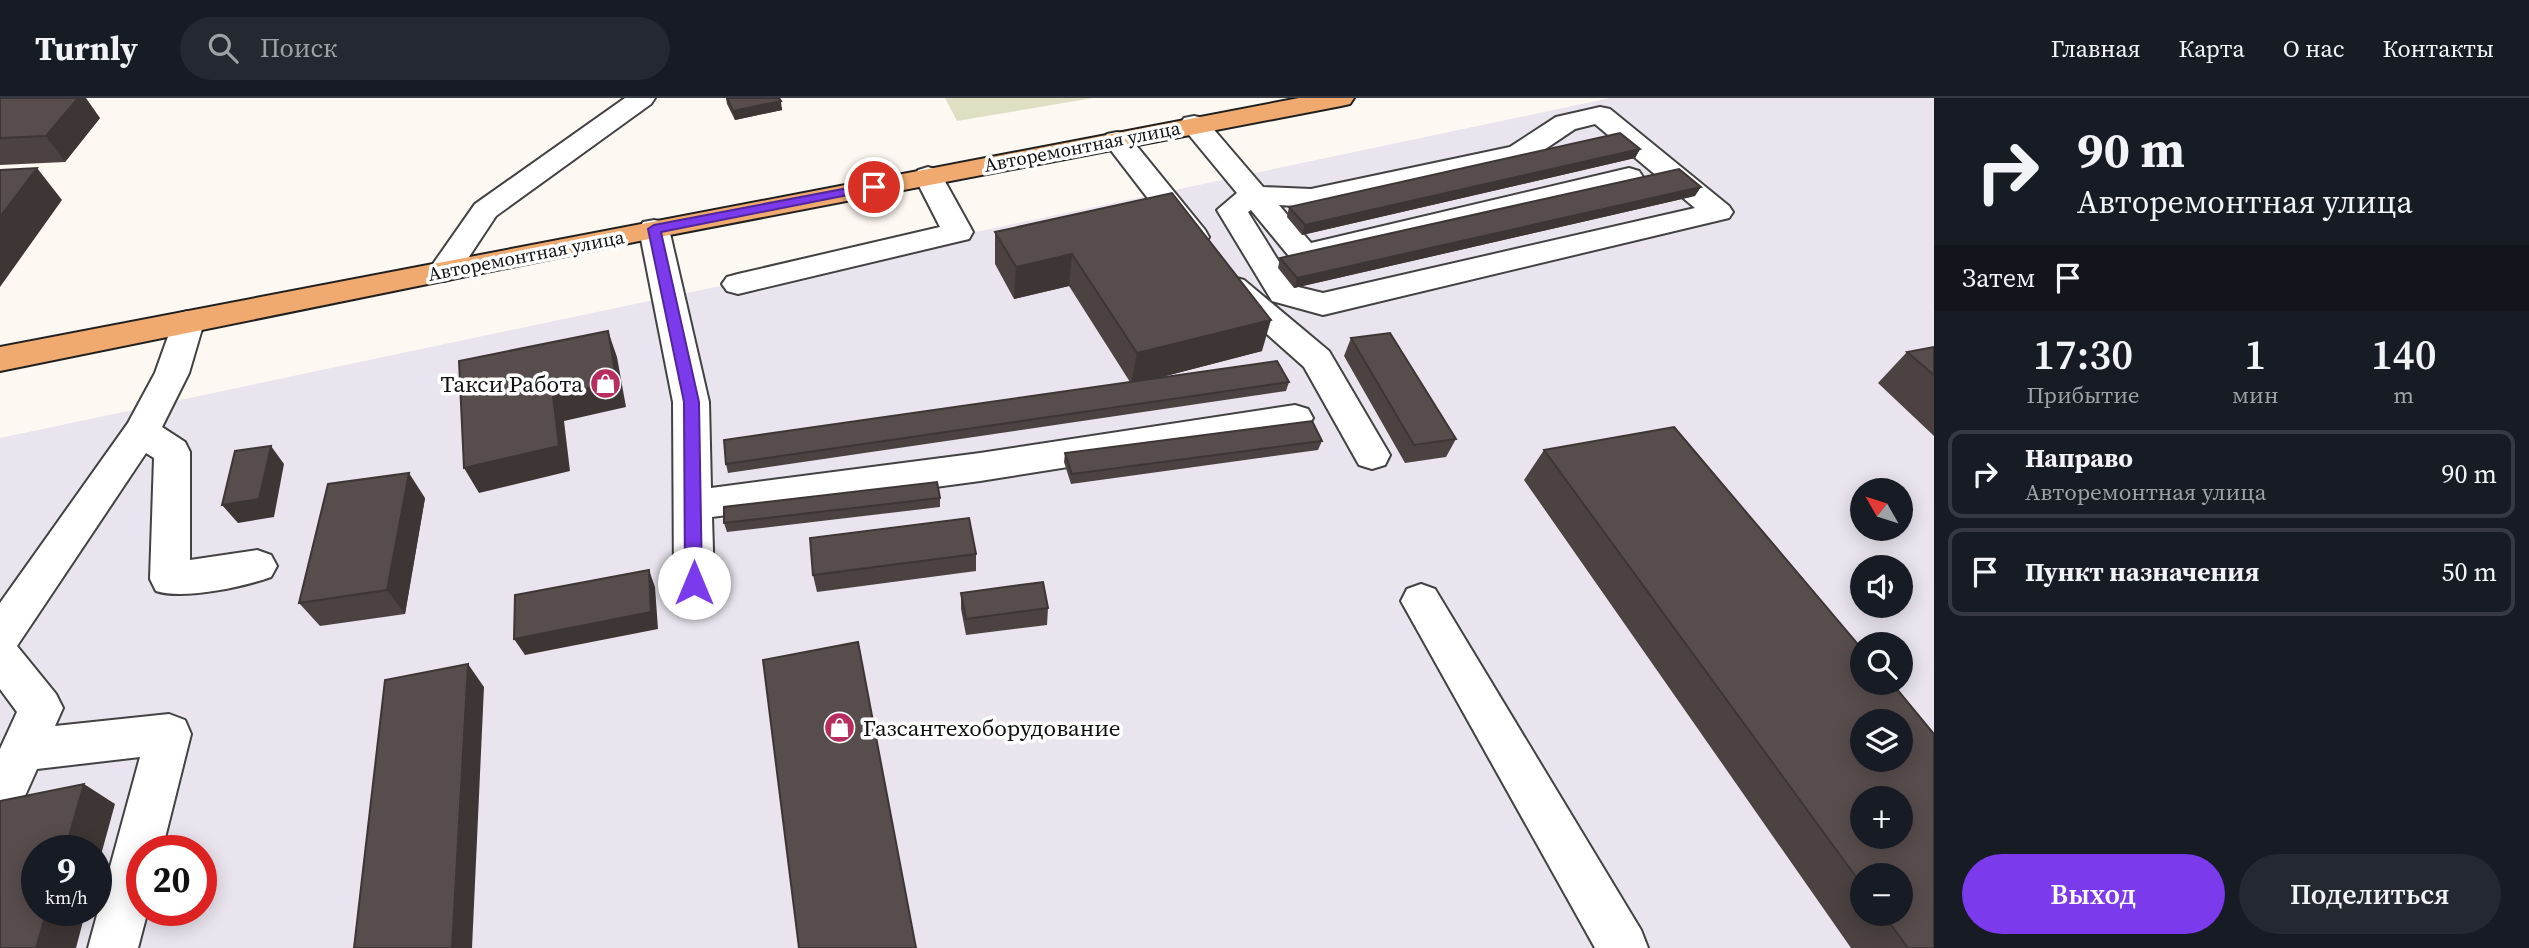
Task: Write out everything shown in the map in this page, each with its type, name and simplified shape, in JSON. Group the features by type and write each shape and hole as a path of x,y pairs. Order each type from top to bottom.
{"main road":[{"name":"Авторемонтная улица","path":"0,359 654,229 1341,98"}],"lane":[{"path":"444,271 485,210 642,98"},
{"path":"1600,115 1718,212 1322,304 1283,294 1232,209 1254,195 1311,198 1519,154 1566,123 1600,115"},
{"path":"1194,124 1304,254 1629,177"},
{"path":"1117,140 1237,292 1317,359 1372,454"},
{"path":"738,284 958,232 929,176"},
{"path":"654,229 691,402 694,583"},
{"path":"0,636 142,431 172,373 188,322"},
{"path":"693,505 980,467 1295,418"},
{"path":"142,431 172,452 170,579 257,566"},
{"path":"1421,601 1623,948"},
{"path":"0,657 41,708 0,800"},
{"path":"22,750 169,734 113,948"}],"shaded area":[{"path":"1610,98 1934,98 1934,948 0,948 0,438"}],"green space":[{"path":"945,98 1093,98 957,121"}],"building":[{"path":"0,98 78,98 46,136 0,138"},
{"path":"727,98 779,98 781,101 733,111"},
{"path":"1620,133 1640,149 1305,225 1289,207"},
{"path":"37,168 0,217 0,170"},
{"path":"1679,169 1701,187 1297,278 1280,258"},
{"path":"1172,193 1271,320 1137,353 1072,254 1016,267 995,232"},
{"path":"608,331 617,382 553,396 559,446 464,468 459,361"},
{"path":"1390,333 1456,439 1414,445 1351,338"},
{"path":"1934,347 1934,375 1907,352"},
{"path":"1277,361 1289,382 726,464 724,440"},
{"path":"1312,421 1322,441 1072,474 1065,453"},
{"path":"1674,427 1850,635 1850,695 1902,695 1934,734 1934,948 1908,948 1892,926 1913,926 1913,863 1850,863 1850,869 1544,450"},
{"path":"271,446 259,499 222,505 235,451"},
{"path":"409,473 387,590 299,603 328,484"},
{"path":"937,482 940,498 724,523 724,507"},
{"path":"969,518 976,554 813,575 810,538"},
{"path":"649,570 651,612 514,639 515,595"},
{"path":"1043,582 1048,608 966,619 961,593"},
{"path":"858,642 916,948 799,948 763,660"},
{"path":"468,664 452,948 354,948 385,680"},
{"path":"84,784 69,835 21,835 21,926 42,926 36,948 0,948 0,801"}],"place":[{"name":"Такси Работа","path":"606,384"},
{"name":"Газсантехоборудование","path":"840,728"}],"route":[{"path":"694,583 691,402 654,229 874,187"}]}
